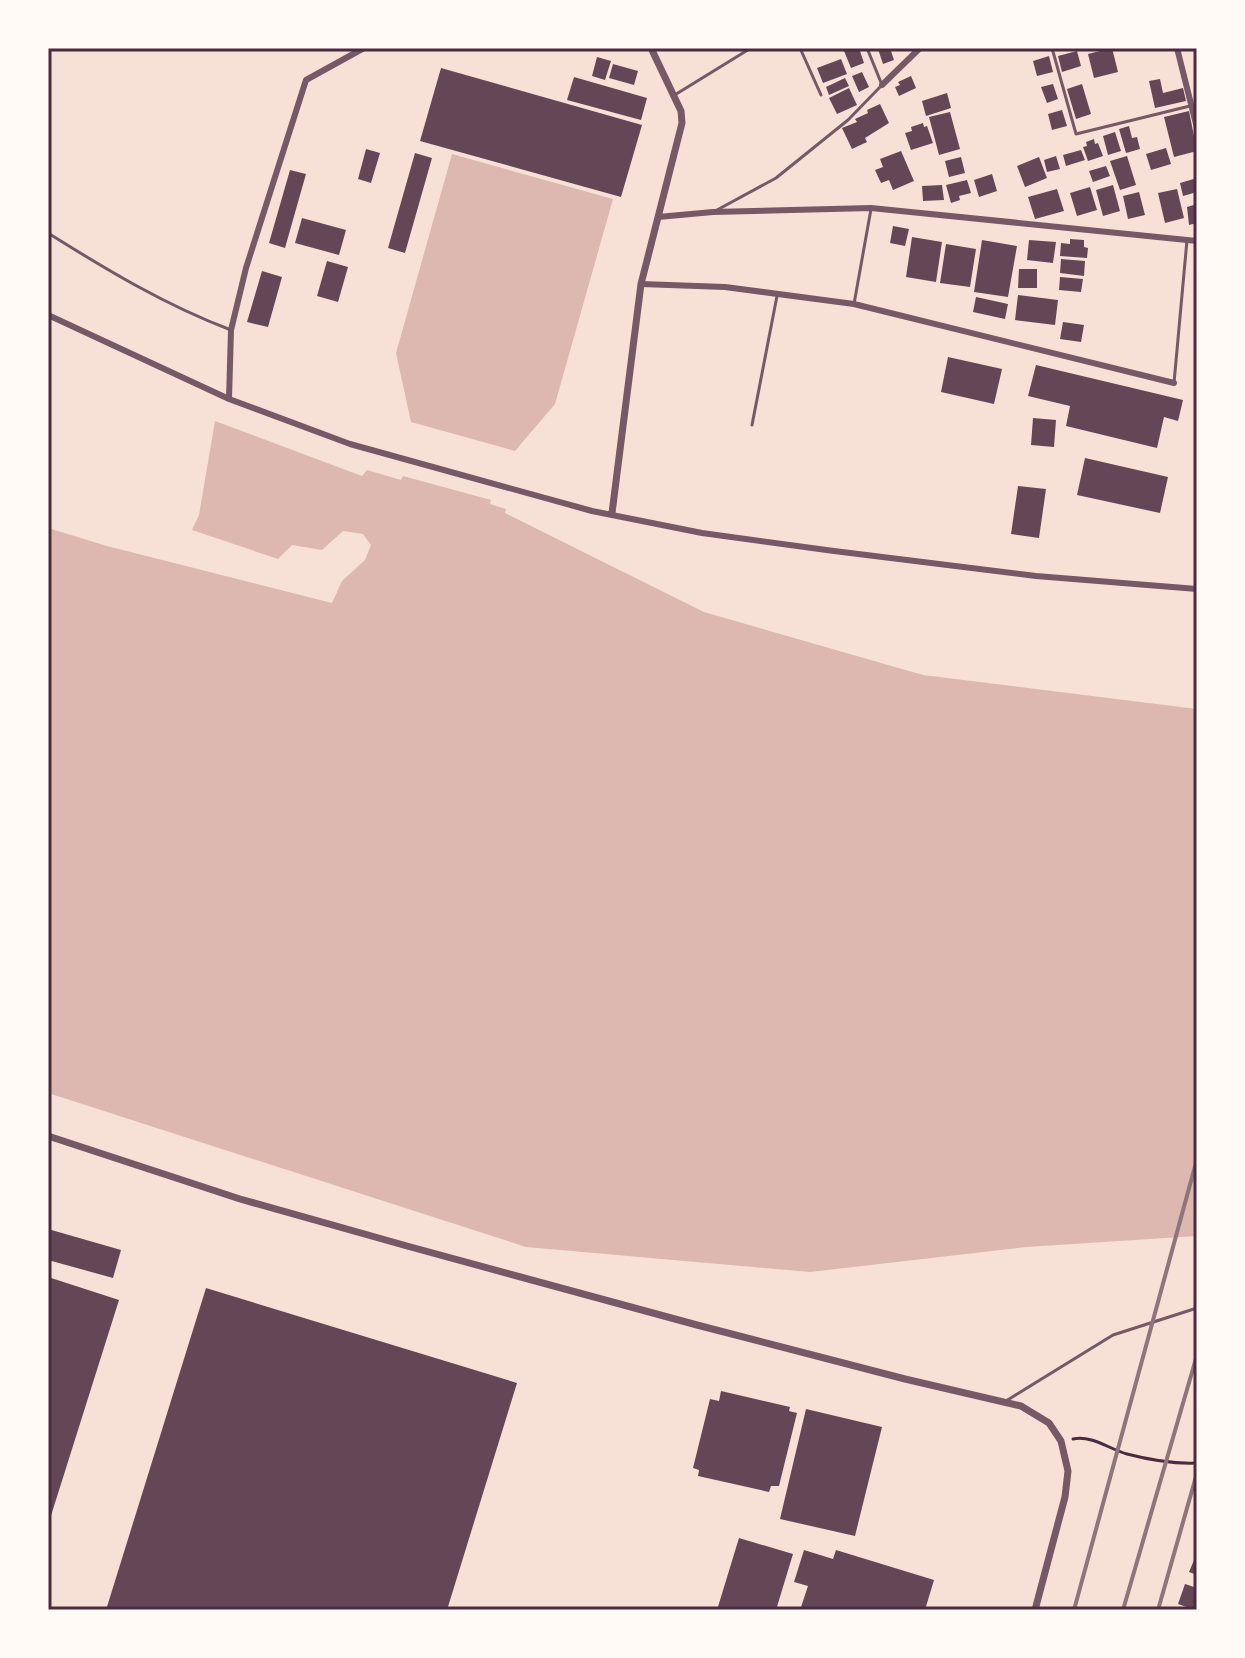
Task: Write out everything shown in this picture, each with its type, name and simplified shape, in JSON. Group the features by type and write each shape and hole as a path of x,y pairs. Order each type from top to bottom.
{"street":[{"path":"229,399 231,330 246,268 306,80 364,48"},
{"path":"612,513 641,284 682,123 681,111 651,48"},
{"path":"882,85 920,48"},
{"path":"1177,48 1197,128"},
{"path":"658,217 713,212 871,208 1197,241"},
{"path":"641,284 725,287 854,304 1174,383"},
{"path":"48,315 229,399 350,444 592,511 702,533 834,551 1036,576 1197,589"},
{"path":"48,1136 240,1199 392,1242 860,1368 1006,1401 1035,1413 1049,1423 1061,1441 1068,1471 1065,1497 1035,1610"}],"lane":[{"path":"673,96 751,48"},
{"path":"800,48 821,95"},
{"path":"713,212 776,178 848,120 882,85 867,48"},
{"path":"1052,48 1076,134 1190,106"},
{"path":"854,304 871,208"},
{"path":"48,233 183,312 231,330"},
{"path":"1174,383 1187,240"},
{"path":"752,425 777,292"},
{"path":"1006,1401 1113,1335 1197,1308"}],"path":[{"path":"1061,1441 1082,1437 1126,1454 1179,1464 1197,1463"}],"shaded area":[{"path":"452,154 613,199 555,404 515,451 411,422 396,353"},
{"path":"215,421 362,476 367,470 401,480 403,476 491,500 490,504 506,509 505,513 704,612 923,675 1197,709 1197,1236 1026,1247 810,1272 526,1247 48,1093 48,528 332,603 342,581 365,560 371,545 363,534 343,531 322,550 292,545 278,559 192,530 199,515"}],"building":[{"path":"859,48 864,63 851,68 844,51"},
{"path":"890,48 894,60 883,64 878,49"},
{"path":"1112,48 1118,72 1094,78 1088,54"},
{"path":"1077,51 1081,66 1062,72 1058,56"},
{"path":"1049,56 1053,72 1037,76 1033,61"},
{"path":"597,57 611,61 605,80 592,76"},
{"path":"841,59 847,74 823,83 817,68"},
{"path":"613,64 638,71 634,85 609,78"},
{"path":"441,68 642,125 621,197 420,141"},
{"path":"862,72 869,87 859,92 852,76"},
{"path":"911,76 916,88 899,96 895,87 900,85 898,82"},
{"path":"574,77 647,98 641,120 567,100"},
{"path":"845,78 849,86 829,95 826,87"},
{"path":"1160,79 1163,93 1183,88 1186,101 1155,108 1149,81"},
{"path":"1053,84 1058,99 1047,103 1041,87"},
{"path":"1082,84 1091,114 1076,119 1067,89"},
{"path":"849,88 857,105 837,114 829,98"},
{"path":"947,93 951,108 926,116 922,101"},
{"path":"880,104 889,123 865,138 867,142 852,149 842,128 857,122 855,119"},
{"path":"1062,110 1067,126 1052,130 1048,114"},
{"path":"1189,111 1197,151 1174,157 1164,117"},
{"path":"950,112 960,149 939,155 929,117"},
{"path":"923,123 933,143 911,150 905,133"},
{"path":"1129,126 1132,138 1137,137 1140,149 1126,153 1119,129"},
{"path":"1115,132 1121,151 1108,155 1103,136"},
{"path":"1094,139 1103,156 1088,161 1083,147"},
{"path":"1166,148 1171,164 1151,170 1146,154"},
{"path":"366,149 380,153 371,183 358,179"},
{"path":"1081,150 1085,160 1066,166 1063,155"},
{"path":"901,151 914,181 893,190 889,180 881,183 875,170 883,167 880,159"},
{"path":"415,153 432,158 405,253 388,248"},
{"path":"1056,156 1060,169 1047,172 1044,160"},
{"path":"1127,156 1136,185 1120,190 1110,161"},
{"path":"961,157 965,173 949,177 945,161"},
{"path":"1039,157 1047,178 1025,187 1017,166"},
{"path":"1106,166 1110,176 1093,182 1089,171"},
{"path":"290,170 306,174 285,248 269,243"},
{"path":"992,174 997,191 979,197 974,180"},
{"path":"1197,178 1197,192 1183,196 1180,183"},
{"path":"967,180 971,193 959,196 960,200 951,203 946,185"},
{"path":"942,185 944,200 923,201 922,186"},
{"path":"1113,185 1120,211 1103,216 1096,190"},
{"path":"1090,187 1097,210 1077,216 1070,193"},
{"path":"1057,189 1064,211 1035,219 1028,197"},
{"path":"1177,189 1184,218 1165,223 1158,193"},
{"path":"1139,192 1145,215 1128,219 1123,196"},
{"path":"1197,204 1197,223 1189,225 1187,207"},
{"path":"302,218 346,230 339,255 295,243"},
{"path":"893,226 909,229 905,246 890,243"},
{"path":"912,237 942,242 936,282 906,277"},
{"path":"1070,239 1084,240 1084,247 1088,248 1087,258 1060,256 1061,243 1070,244"},
{"path":"982,240 1017,246 1008,297 974,292"},
{"path":"1029,240 1056,242 1053,263 1027,260"},
{"path":"946,244 976,249 970,287 940,283"},
{"path":"1061,259 1085,261 1084,276 1060,273"},
{"path":"327,261 348,267 338,302 317,296"},
{"path":"1019,269 1037,269 1037,288 1018,288"},
{"path":"262,271 282,277 268,327 247,322"},
{"path":"1060,277 1083,279 1081,292 1059,290"},
{"path":"1018,295 1058,300 1055,325 1015,320"},
{"path":"976,297 1008,304 1005,319 973,312"},
{"path":"1063,322 1084,325 1081,342 1060,339"},
{"path":"948,357 1002,369 994,404 941,392"},
{"path":"1036,365 1183,400 1178,421 1164,417 1157,448 1066,426 1070,406 1028,396"},
{"path":"1033,418 1056,420 1054,447 1031,445"},
{"path":"1085,458 1168,477 1160,513 1077,495"},
{"path":"1018,486 1046,489 1039,538 1011,534"},
{"path":"48,1229 121,1250 113,1278 48,1260"},
{"path":"48,1277 119,1300 49,1522 48,1521"},
{"path":"206,1288 517,1383 447,1610 106,1610"},
{"path":"721,1391 790,1407 789,1411 797,1413 779,1486 771,1486 769,1492 698,1476 699,1470 693,1468 710,1399 719,1401"},
{"path":"806,1409 882,1427 855,1536 780,1519"},
{"path":"739,1538 793,1554 776,1610 717,1610"},
{"path":"804,1550 833,1559 836,1550 934,1580 925,1610 800,1610 808,1586 794,1582"},
{"path":"1197,1553 1197,1575 1189,1572"},
{"path":"1185,1584 1197,1588 1195,1610 1178,1604"}],"railway":[{"path":"1074,1610 1197,1159"},
{"path":"1123,1610 1197,1355"},
{"path":"1158,1610 1197,1473"}]}
